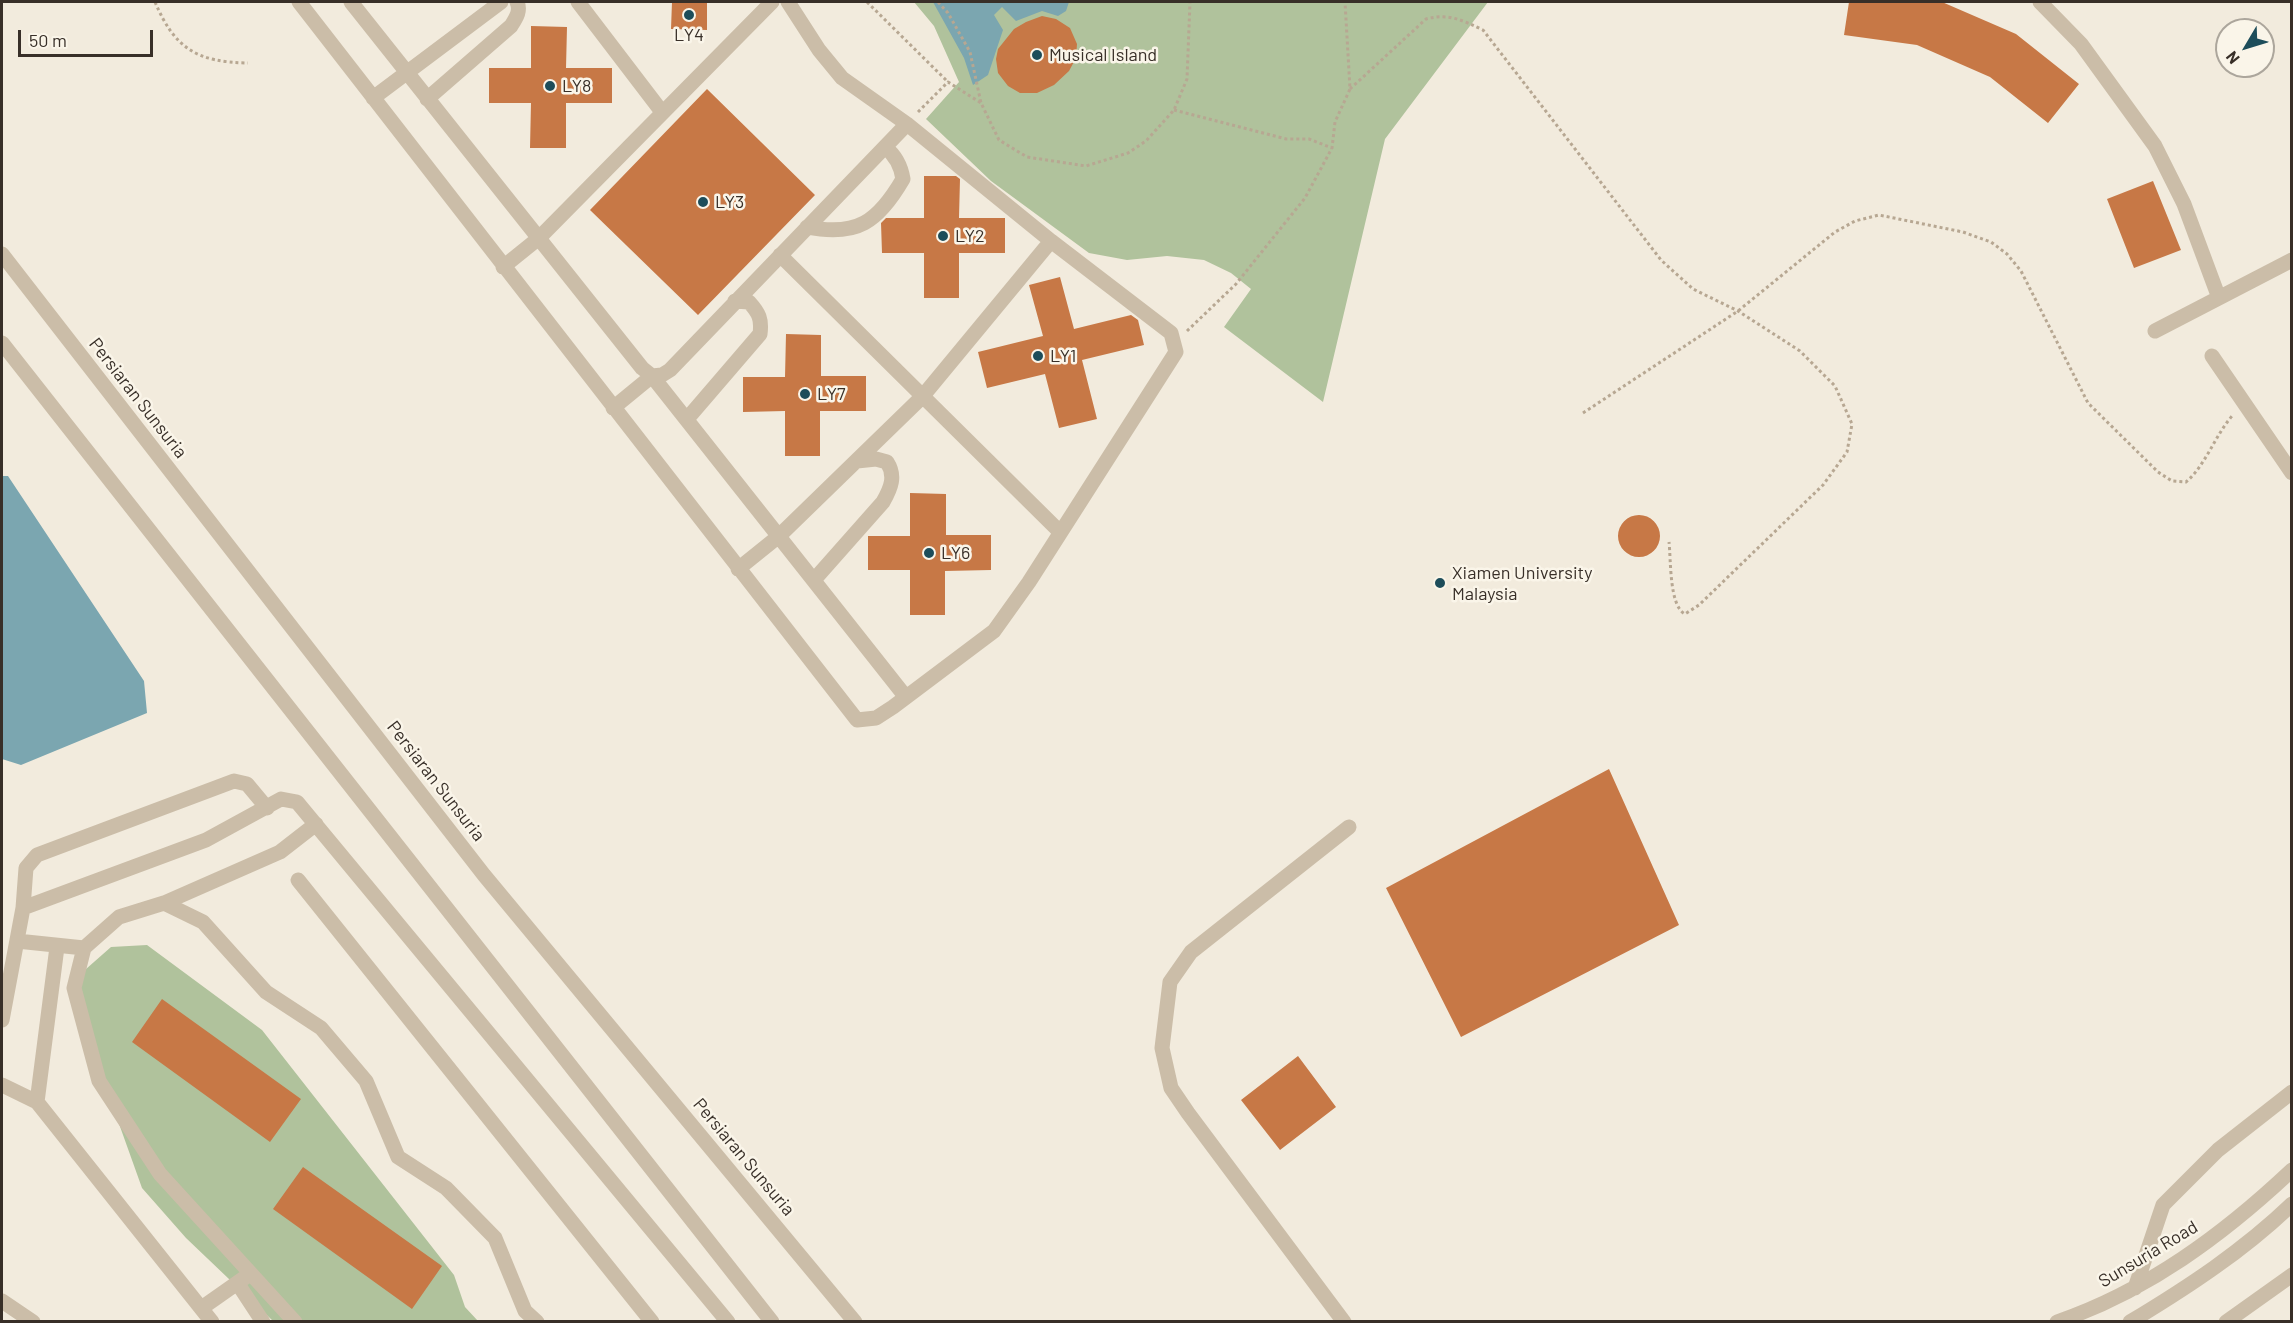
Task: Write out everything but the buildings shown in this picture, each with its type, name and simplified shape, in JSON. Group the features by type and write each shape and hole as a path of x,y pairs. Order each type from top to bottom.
{"street":[{"path":"299,2 857,720 876,718 963,657 994,631 1176,352 1176,342 1172,333 1051,242 906,124 842,78 819,50 788,2"},
{"path":"351,2 642,368 652,376 687,419 905,696"},
{"path":"373,98 407,75 501,2"},
{"path":"427,99 511,26 517,17 519,8 517,2"},
{"path":"578,2 662,112"},
{"path":"503,267 538,238 772,2"},
{"path":"2040,2 2080,44 2155,146 2184,204 2219,298"},
{"path":"613,408 652,376 662,375 670,370 906,124"},
{"path":"807,227 843,231 867,223 903,179 901,169 891,152 885,147"},
{"path":"738,569 779,537 922,397 1051,242"},
{"name":"Persiaran Sunsuria","path":"2,254 484,875 855,1322"},
{"path":"780,255 1060,532"},
{"path":"2155,331 2292,260"},
{"path":"687,419 760,334 762,319 756,310 749,302 735,302"},
{"path":"2,343 772,1322"},
{"path":"2212,356 2292,473"},
{"path":"814,580 884,502 889,490 892,469 887,462 876,459 857,461"},
{"path":"2,1020 23,908 26,868 37,855 234,781 247,784 267,808"},
{"path":"23,908 206,840 281,800 297,802 728,1322"},
{"path":"295,1322 160,1174 99,1081 74,988 84,948 119,917 164,903 280,852 316,824"},
{"path":"1344,1322 1188,1113 1172,1088 1162,1048 1170,982 1191,952 1349,827"},
{"path":"298,880 652,1322"},
{"path":"164,903 203,922 266,992 321,1028 366,1081 398,1157 446,1188 495,1238 525,1311 537,1322"},
{"path":"17,941 57,947 84,948"},
{"path":"37,1102 57,947"},
{"path":"2,1085 37,1102 203,1307 212,1322"},
{"path":"2135,1288 2163,1205 2218,1150 2292,1092"},
{"name":"Sunsuria Road","path":"2057,1322 2090,1310 2135,1288 2195,1250 2243,1214 2292,1170"},
{"path":"2130,1322 2198,1282 2268,1227 2292,1204"},
{"path":"203,1307 250,1274"},
{"path":"2226,1322 2292,1275"},
{"path":"238,1284 263,1322"},
{"path":"2,1301 33,1322"}],"path":[{"path":"155,2 164,22 187,50 218,62 248,63"},
{"path":"867,2 948,82 981,102"},
{"path":"938,2 948,13 970,52 981,102 999,140 1013,150 1041,161 1086,166 1128,153 1146,141 1174,110 1187,79 1190,2"},
{"path":"1345,2 1350,89"},
{"path":"1176,342 1236,284 1305,198 1332,148 1335,122 1350,89 1426,19 1442,15 1459,18 1483,30 1661,260 1694,290 1738,311 1800,351 1835,386 1852,424 1847,452 1823,485 1699,605 1685,614 1677,606 1674,596 1669,542"},
{"path":"906,124 948,82"},
{"path":"1174,110 1234,128 1286,139 1309,139 1332,148"},
{"path":"1583,413 1738,311 1834,232 1855,220 1879,215 1963,232 1991,242 2007,254 2020,271 2074,381 2088,404 2158,472 2172,482 2186,482 2195,474 2218,432 2244,402"}],"green space":[{"path":"914,2 1488,2 1385,139 1323,402 1224,327 1251,289 1231,273 1204,260 1167,256 1127,260 1089,253 991,181 926,119 959,82 934,26"},
{"path":"147,945 262,1030 454,1275 465,1307 478,1321 273,1321 186,1238 142,1188 69,984 111,947"}],"water":[{"path":"933,2 1069,2 1066,11 1058,16 1042,11 1016,21 1002,7 994,15 1003,30 988,75 973,85 964,58"},
{"path":"2,476 8,476 144,681 147,713 21,765 2,759"}],"place":[{"name":"LY4","path":"689,15"},
{"name":"Musical Island","path":"1037,55"},
{"name":"LY8","path":"550,86"},
{"name":"LY3","path":"703,202"},
{"name":"LY2","path":"943,236"},
{"name":"LY1","path":"1038,356"},
{"name":"LY7","path":"805,394"},
{"name":"LY6","path":"929,553"},
{"name":"Xiamen University Malaysia","path":"1440,583"}]}
